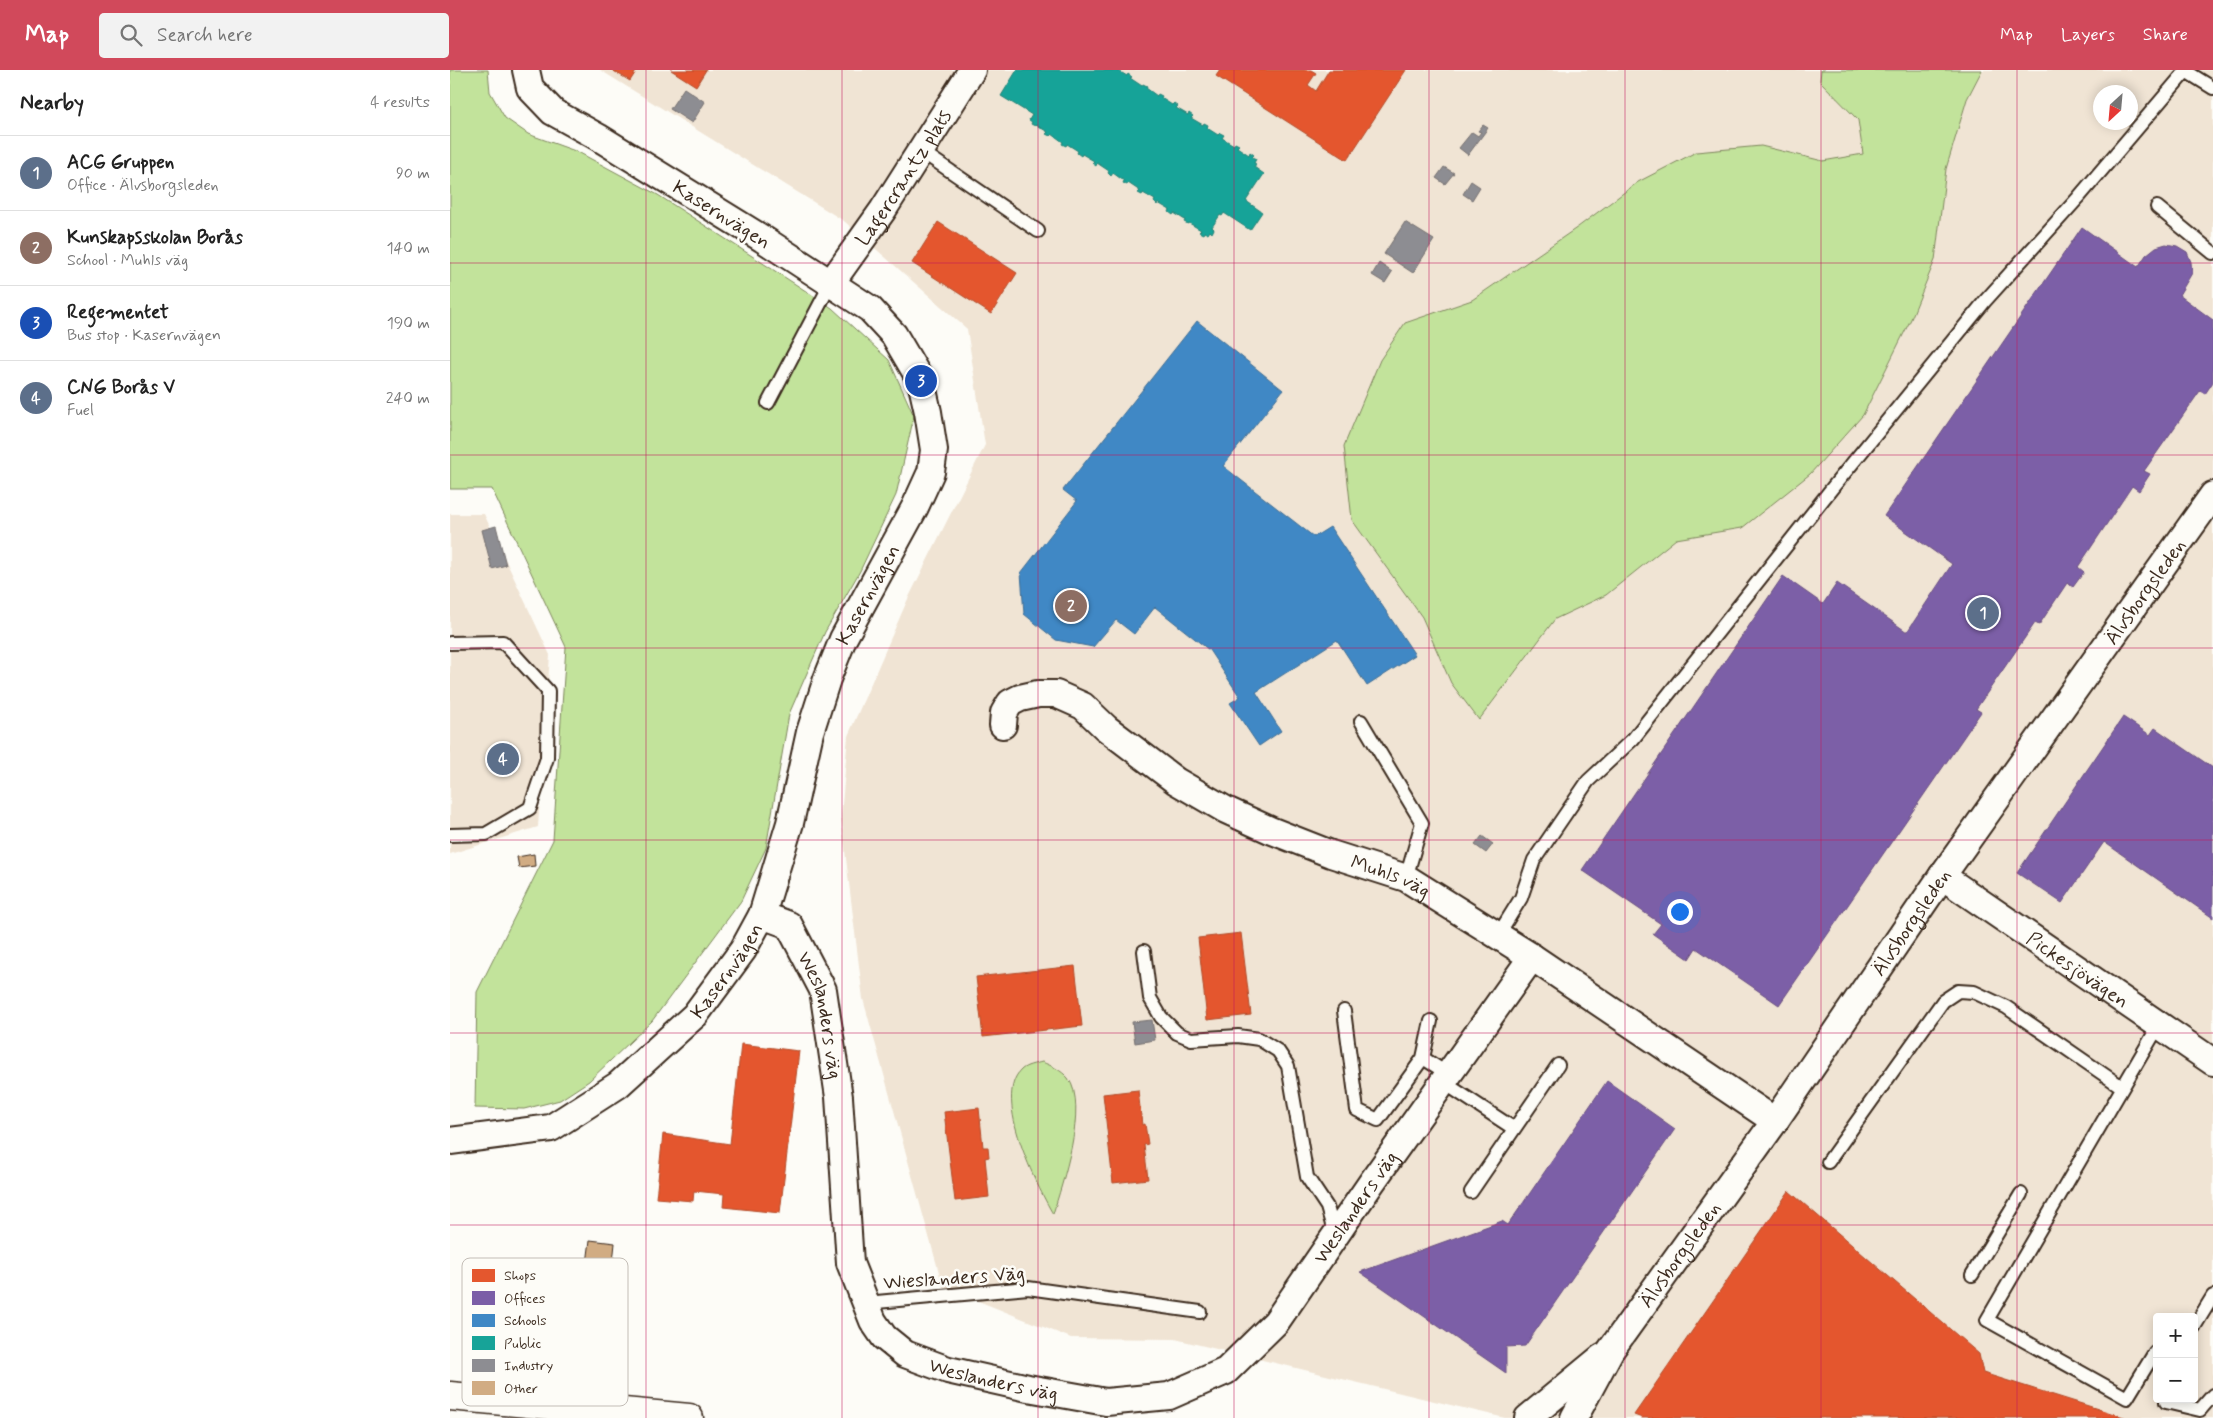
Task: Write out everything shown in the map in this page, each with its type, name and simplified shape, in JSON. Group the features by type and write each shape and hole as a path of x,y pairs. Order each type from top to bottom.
{"main road":[{"path":"558,1406 688,1418"}],"street":[{"name":"Kasernvägen","path":"450,1141 551,1128 618,1085 695,1015 743,950 762,915 790,823 810,732 827,679 844,639 915,507 931,472 934,450 921,381 894,335 870,309 598,137 552,112 530,88 526,70"},
{"name":"Lagercrantz plats","path":"831,283 883,210 972,70"},
{"name":"Älvsborgsleden","path":"1574,1418 1610,1351 1775,1120 1942,876 2213,495"},
{"name":"Muhls väg","path":"1003,725 1004,713 1010,703 1020,698 1038,694 1056,694 1082,706 1106,728 1176,781 1226,810 1331,854 1406,878 1532,957 1775,1120"},
{"name":"Pickesjövägen","path":"1942,876 2213,1062"},
{"name":"Weslanders väg","path":"762,915 788,925 823,990 839,1097 850,1263 873,1321 884,1337 905,1354 948,1370 1028,1388 1106,1402 1169,1396 1226,1371 1276,1322 1335,1235 1532,957"},
{"name":"Älvsborgsleden","path":"1528,1418 1610,1351"}],"lane":[{"path":"1498,935 1520,898 1534,860 1588,781 1633,739 1833,487 1985,301 2078,198 2185,71 2213,88"},
{"path":"921,151 1038,231"},
{"path":"2157,207 2213,253"},
{"path":"768,403 831,283"},
{"path":"450,643 503,642 548,691 548,701 547,758 530,808 486,834 450,834"},
{"path":"1361,720 1422,823 1406,878"},
{"path":"1144,951 1150,998 1161,1017 1177,1033 1191,1039 1238,1036 1259,1040 1278,1051 1288,1066 1307,1177 1327,1207 1335,1235"},
{"path":"1828,1162 1943,1001 1958,991 1974,992 2006,1007 2122,1087"},
{"path":"1344,1011 1357,1110 1378,1120 1422,1058 1431,1021"},
{"path":"2153,1355 2127,1398 1986,1320 2159,1025"},
{"path":"1422,1058 1513,1128"},
{"path":"1471,1192 1558,1064"},
{"path":"1972,1275 2021,1194"},
{"name":"Wieslanders Väg","path":"866,1302 1028,1288 1200,1312"},
{"path":"2198,1320 2213,1296"},
{"path":"2170,1403 2200,1410 2213,1395"}],"shaded area":[{"path":"600,70 1821,70 1820,81 1858,120 1863,154 1823,161 1761,146 1638,182 1578,227 1472,300 1405,323 1352,520 1422,617 1451,683 1479,720 1555,619 1606,595 1676,539 1742,528 1863,415 1911,319 1935,260 1946,169 1967,99 1982,70 2213,70 2213,1418 1505,1418 1175,1339 1071,1338 943,1287 863,999 841,817 848,736 907,601 985,445 967,329 844,221"},
{"path":"450,514 484,514 550,655 538,827 450,854"}],"green space":[{"path":"450,70 488,70 490,92 505,118 528,134 578,152 658,195 832,308 889,360 914,416 896,495 860,571 825,632 789,714 766,848 741,901 652,1021 589,1081 560,1100 524,1109 475,1108 477,992 553,840 566,647 492,489 450,489"},
{"path":"1821,70 1982,70 1967,99 1946,169 1935,260 1911,319 1863,415 1810,474 1742,528 1676,539 1606,595 1555,619 1479,720 1451,683 1422,617 1352,520 1344,446 1380,360 1405,323 1472,300 1578,227 1638,182 1696,152 1761,146 1823,161 1863,154 1858,120 1820,81"},
{"path":"1042,1062 1056,1068 1068,1078 1074,1091 1076,1107 1072,1145 1053,1214 1037,1184 1020,1142 1014,1120 1012,1100 1013,1083 1021,1070"}],"building: Shops":[{"path":"612,70 637,70 630,81"},
{"path":"671,70 706,70 696,86"},
{"path":"1220,70 1311,70 1316,73 1308,85 1316,91 1329,70 1406,70 1347,160 1216,76"},
{"path":"938,222 1017,273 991,314 912,263"},
{"path":"1241,933 1251,1015 1207,1020 1198,938"},
{"path":"1075,966 1082,1026 983,1037 976,977"},
{"path":"741,1044 799,1051 780,1213 723,1207 724,1194 694,1191 693,1201 656,1198 663,1134 730,1144"},
{"path":"1138,1090 1142,1125 1145,1124 1148,1144 1144,1145 1148,1179 1113,1183 1103,1094"},
{"path":"979,1108 983,1147 988,1147 989,1157 985,1158 989,1197 955,1201 944,1112"},
{"path":"1789,1191 1979,1354 1983,1373 2127,1418 1642,1418 1634,1415"}],"building: Offices":[{"path":"2082,227 2138,267 2146,255 2156,247 2166,244 2177,246 2187,252 2191,262 2192,273 2179,295 2213,320 2213,382 2205,394 2200,391 2144,471 2150,474 2139,491 2132,486 2078,567 2084,572 2073,587 2067,583 2039,625 2035,623 1976,709 1981,712 1779,1005 1696,948 1689,959 1653,934 1661,924 1582,870 1783,576 1823,604 1837,583 1907,632 1952,564 1884,516"},
{"path":"2123,717 2150,735 2155,728 2213,768 2213,918 2104,842 2062,903 2017,873"},
{"path":"1607,1081 1675,1129 1525,1346 1506,1347 1506,1373 1360,1272 1502,1221 1508,1225"}],"building: Schools":[{"path":"1197,321 1283,390 1223,466 1314,537 1330,527 1415,655 1367,686 1337,640 1256,692 1281,731 1259,746 1230,703 1240,697 1209,650 1155,607 1134,634 1116,620 1093,647 1056,640 1024,614 1021,573 1077,501 1063,490"}],"building: Public":[{"path":"1017,70 1117,70 1127,76 1128,74 1132,77 1130,78 1142,86 1143,84 1147,86 1146,88 1157,96 1158,94 1162,96 1161,98 1172,105 1174,103 1178,106 1176,108 1188,115 1189,113 1193,116 1191,118 1203,125 1204,123 1208,125 1207,128 1218,135 1220,133 1224,135 1222,138 1234,145 1235,143 1239,145 1237,147 1249,155 1250,152 1254,155 1252,157 1256,159 1254,163 1256,164 1254,167 1264,174 1246,201 1262,212 1250,230 1224,213 1222,216 1220,215 1212,227 1214,229 1212,233 1210,231 1208,234 1199,232 1201,230 1184,222 1185,220 1174,213 1173,215 1169,212 1170,210 1158,203 1157,205 1154,202 1155,200 1143,193 1142,195 1138,193 1140,191 1128,183 1127,185 1123,183 1124,181 1113,173 1111,176 1108,173 1109,171 1097,163 1096,166 1092,163 1094,161 1082,154 1081,156 1077,153 1078,151 1067,144 1066,146 1062,144 1063,142 1052,134 1050,136 1046,134 1048,132 1031,124 1032,122 1029,120 1032,115 1001,96"}],"building: Industry":[{"path":"684,88 705,102 692,123 670,109"},
{"path":"1483,125 1488,128 1468,155 1459,148 1472,132 1478,136 1481,132 1478,131"},
{"path":"1444,167 1454,173 1445,184 1436,178"},
{"path":"1471,181 1480,187 1472,200 1463,194"},
{"path":"1405,222 1434,240 1413,273 1384,254"},
{"path":"1379,263 1392,272 1385,283 1372,275"},
{"path":"496,526 506,565 492,569 482,530"},
{"path":"1482,836 1493,844 1486,853 1475,845"},
{"path":"1152,1020 1155,1040 1135,1043 1132,1022"}],"building: Other":[{"path":"534,854 535,866 519,868 517,857"},
{"path":"590,1240 615,1243 613,1258 588,1258"}],"place":[{"name":"Regementet","path":"921,381"},
{"name":"Kunskapsskolan Borås","path":"1071,606"},
{"name":"ACG Gruppen","path":"1983,613"},
{"name":"CNG Borås V","path":"503,759"}]}
